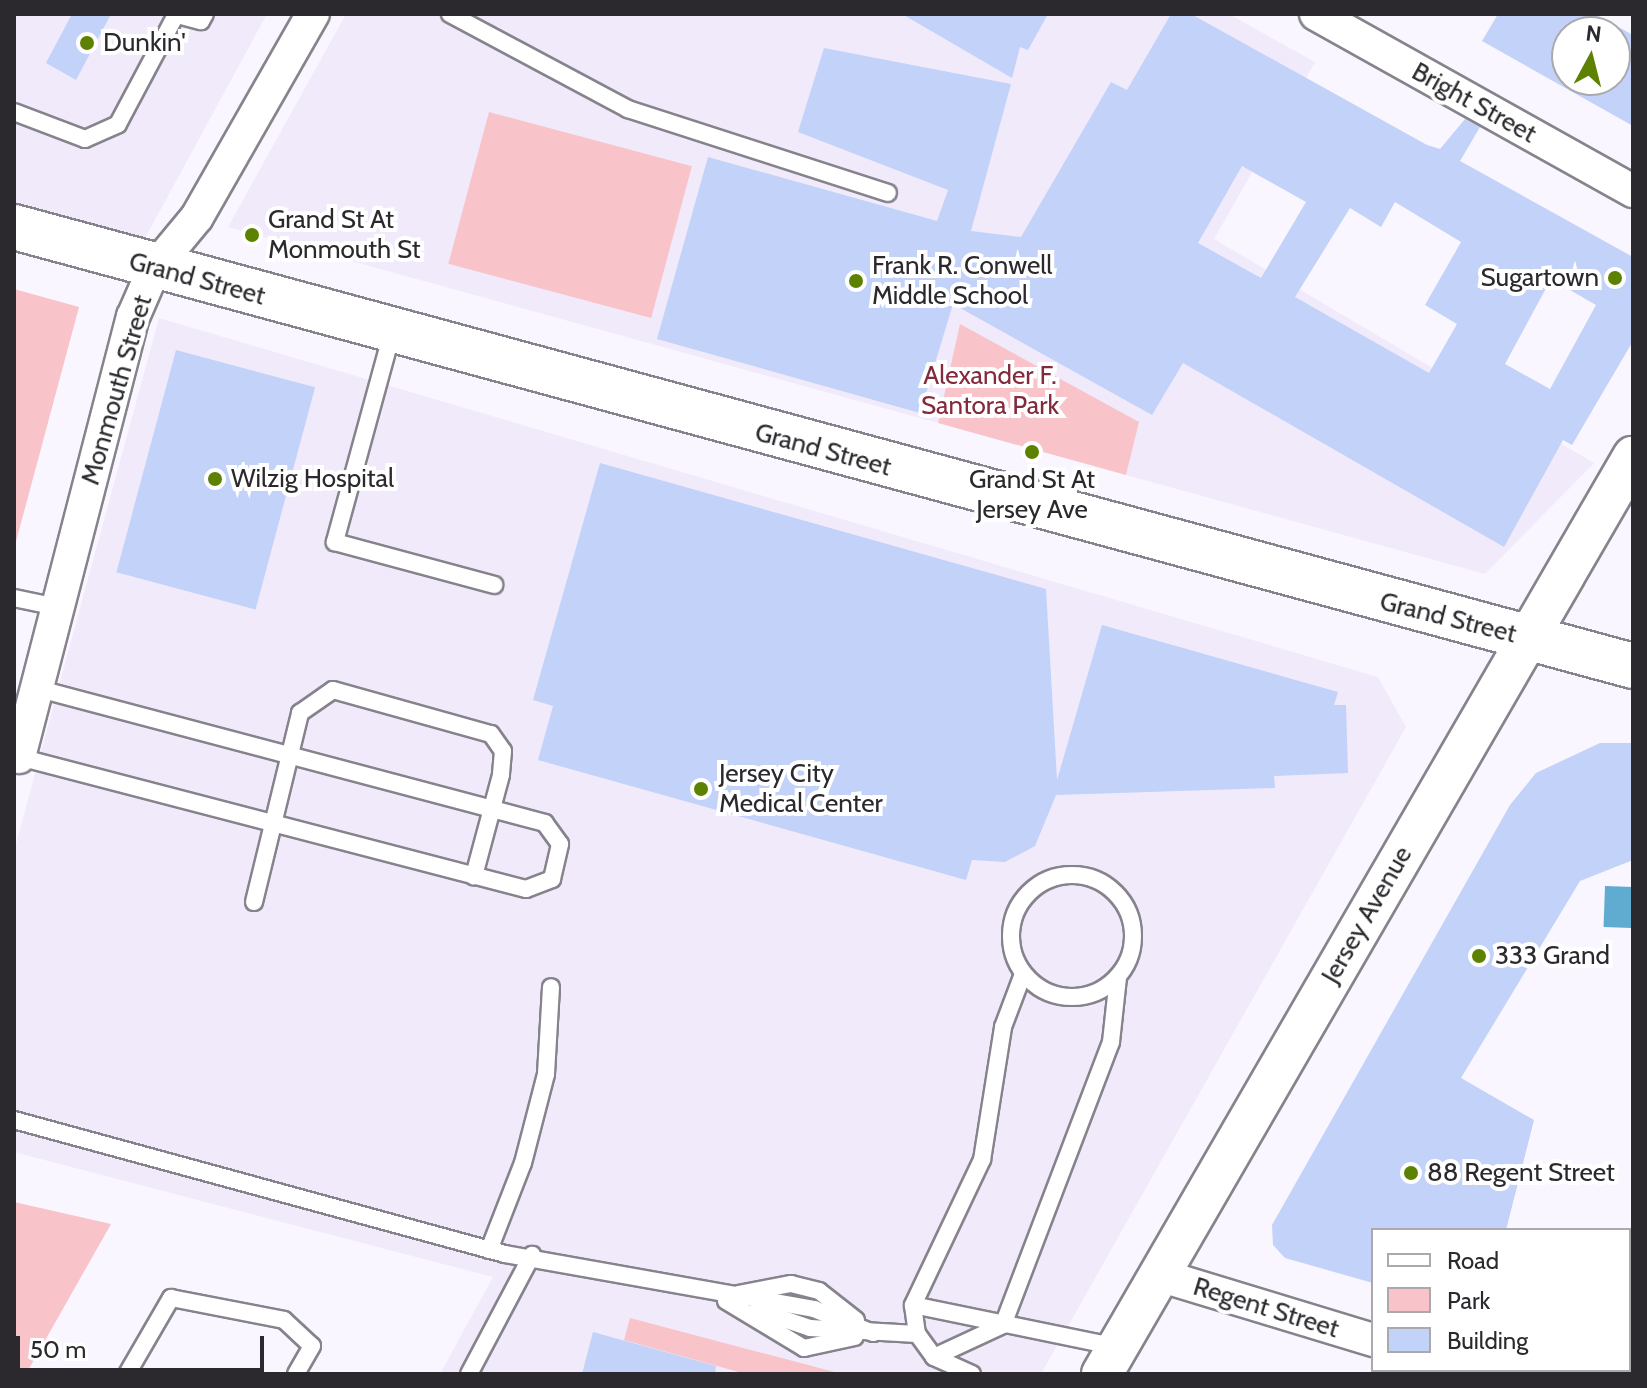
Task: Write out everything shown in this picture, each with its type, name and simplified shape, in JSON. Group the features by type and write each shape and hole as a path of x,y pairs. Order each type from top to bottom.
{"main road":[{"name":"Grand Street","path":"14,227 154,269 1633,666"}],"street":[{"name":"Monmouth Street","path":"19,757 133,317 154,269 197,217 313,14"},
{"name":"Bright Street","path":"1316,14 1633,191"},
{"name":"Jersey Avenue","path":"1110,1360 1633,457"},
{"name":"Regent Street","path":"1159,1275 1371,1339"}],"lane":[{"path":"14,112 85,139 118,124 175,14 201,21 205,14"},
{"path":"450,14 628,109 888,193"},
{"path":"393,331 335,542 494,585"},
{"path":"14,598 57,607"},
{"path":"19,757 526,889 552,879 556,832 492,808 288,757 36,688"},
{"path":"254,902 300,713 317,696 333,690 491,734 503,751 474,876"},
{"path":"934,1357 1003,1325 1111,1042 1118,978 1134,941 1124,903 1110,888 1072,875 1043,882 1020,902 1010,941 1023,974 1069,998 1118,978"},
{"path":"972,1374 934,1357 917,1334 913,1305 982,1160 1003,1027 1023,974"},
{"path":"489,1250 523,1163 546,1074 551,987"},
{"path":"14,1120 489,1250 532,1255 721,1297 804,1348 873,1333 917,1334"},
{"path":"469,1374 532,1255"},
{"path":"721,1297 791,1284 819,1291 873,1333"},
{"path":"127,1374 171,1298 284,1320 312,1346 296,1374"},
{"path":"913,1305 1003,1325 1110,1360"}],"shaded area":[{"path":"14,14 267,14 144,240 14,204"},
{"name":"Frank R. Conwell Middle School","path":"346,14 1229,14 1315,62 1214,239 1594,463 1485,574 1126,475 1138,422 960,325 938,423 228,227"},
{"name":"Jersey City Medical Center","path":"159,318 1378,677 1406,727 1041,1374 440,1374 493,1277 14,1152 14,851"}],"green space":[{"path":"489,112 692,166 651,318 448,264"},
{"path":"14,289 79,307 14,549"},
{"name":"Alexander F. Santora Park","path":"960,324 1139,422 1126,475 938,423"},
{"path":"14,1202 111,1224 26,1374 14,1374"},
{"path":"630,1318 842,1374 746,1374 624,1340"}],"water":[{"path":"1605,886 1633,887 1632,928 1604,927"}],"building":[{"name":"Dunkin'","path":"72,14 111,14 76,80 46,63"},
{"path":"902,14 1048,14 1028,50 1020,47 1012,78"},
{"path":"1171,14 1191,14 1427,145 1440,149 1465,119 1480,127 1460,161 1633,257 1633,341 1572,445 1563,440 1504,547 1183,363 1152,415 953,304 920,413 657,339 708,157 937,221 948,190 798,132 824,48 1011,84 971,231 1021,237 1111,82 1127,90","holes":["1242,166 1306,202 1261,278 1198,243","1395,202 1461,242 1425,305 1457,324 1429,373 1295,297 1350,208 1381,227","1551,279 1596,305 1550,389 1505,364"]},
{"path":"1498,14 1599,16 1551,16 1551,80 1482,41"},
{"path":"1631,34 1633,35 1633,126 1580,96 1631,96"},
{"name":"Wilzig Hospital","path":"176,350 315,387 256,609 116,572"},
{"name":"Jersey City Medical Center","path":"600,463 1046,589 1057,780 1102,625 1338,692 1334,705 1346,705 1348,773 1274,776 1275,788 1056,795 1035,846 1005,862 972,860 966,880 538,760 553,706 533,700"},
{"path":"1600,743 1633,743 1633,860 1580,881 1461,1078 1534,1120 1507,1228 1371,1228 1371,1282 1285,1258 1273,1245 1272,1225 1510,805 1536,773"},
{"path":"593,1332 716,1366 715,1374 582,1374"}],"place":[{"name":"Dunkin'","path":"87,43"},
{"name":"Grand St At Monmouth St","path":"252,235"},
{"name":"Sugartown","path":"1615,278"},
{"name":"Frank R. Conwell Middle School","path":"856,281"},
{"name":"Grand St At Jersey Ave","path":"1032,452"},
{"name":"Wilzig Hospital","path":"215,479"},
{"name":"Jersey City Medical Center","path":"701,789"},
{"name":"333 Grand","path":"1479,956"},
{"name":"88 Regent Street","path":"1411,1173"}]}
